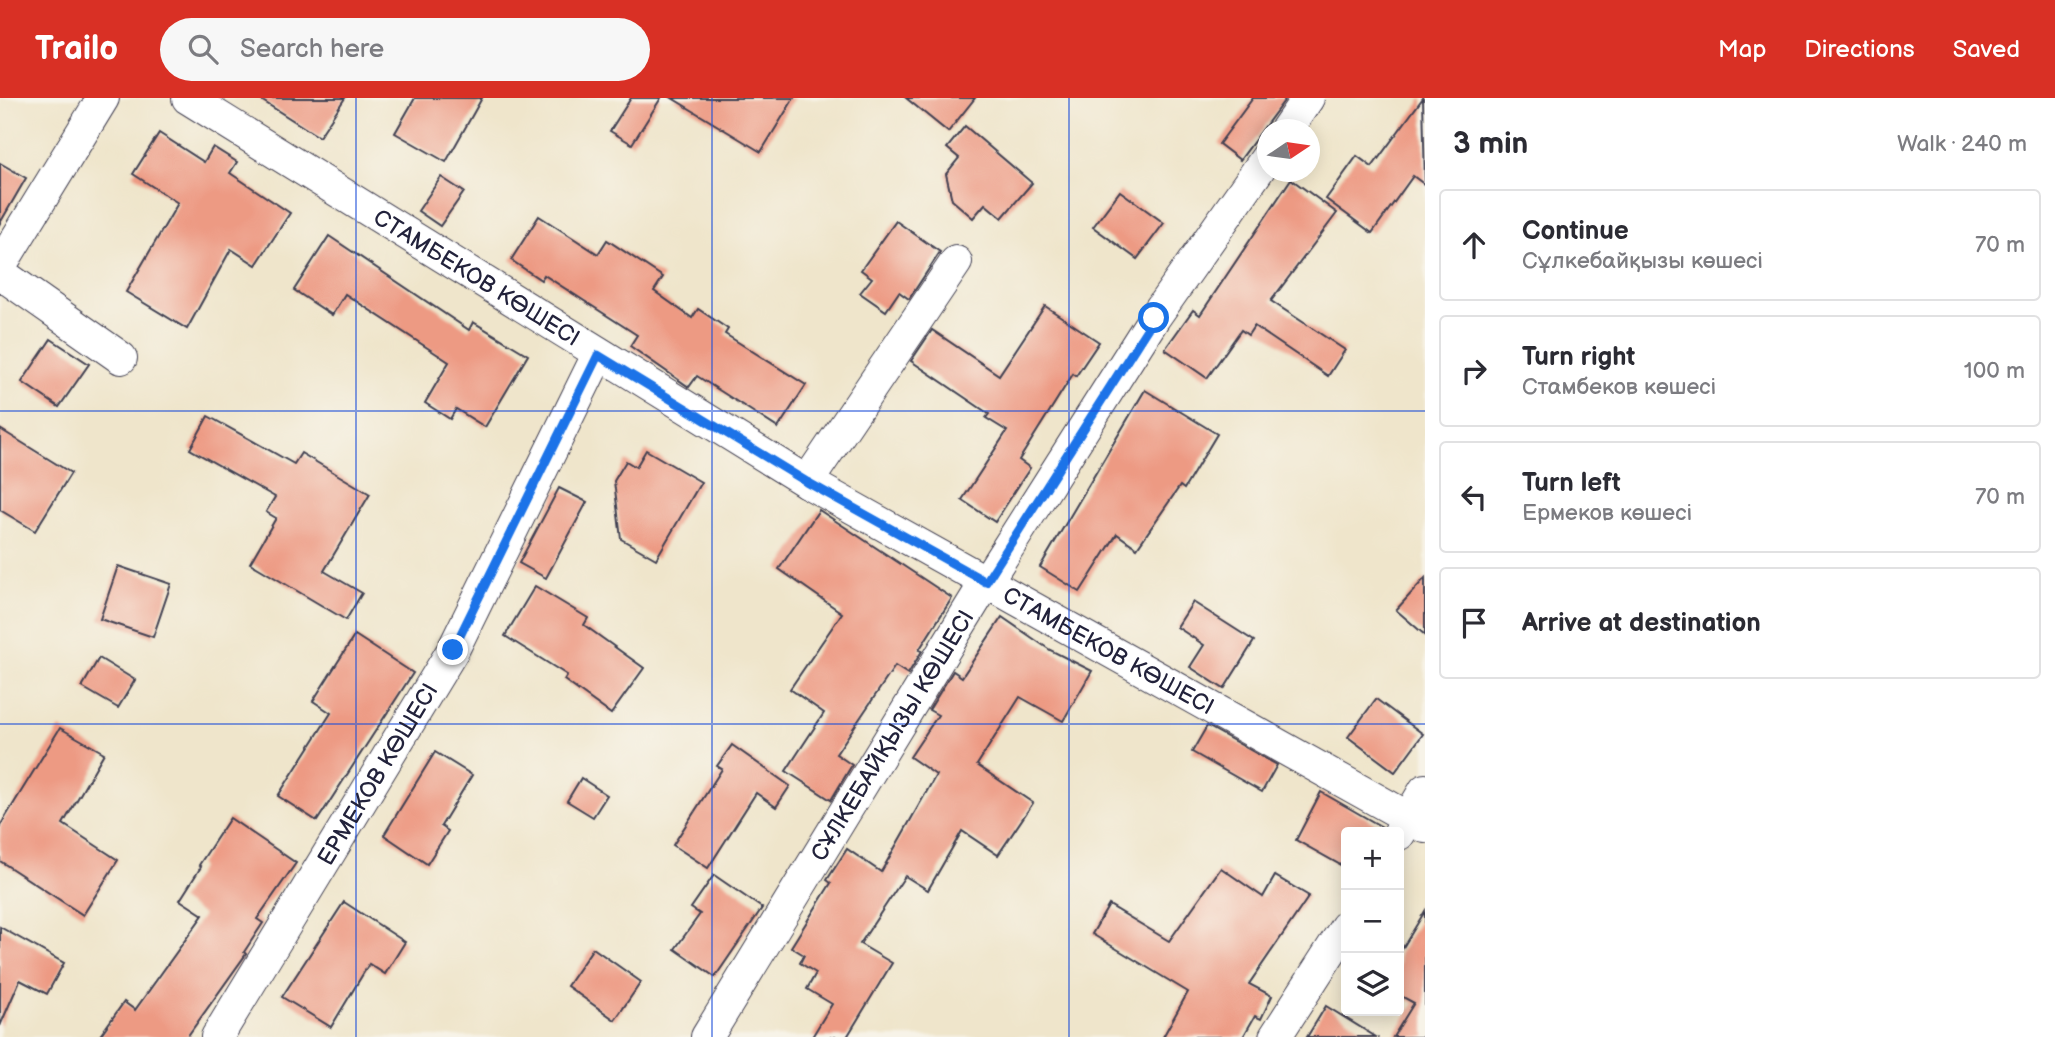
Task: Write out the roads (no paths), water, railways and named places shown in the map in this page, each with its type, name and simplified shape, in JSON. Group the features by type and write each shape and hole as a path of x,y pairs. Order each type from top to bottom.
{"street":[{"path":"0,266 103,98"},
{"name":"СТАМБЕКОВ КӨШЕСІ","path":"188,98 598,355 807,482 1411,827"},
{"path":"1294,119 1308,98"},
{"name":"СҰЛКЕБАЙҚЫЗЫ КӨШЕСІ","path":"707,1037 986,582 1154,318 1257,172"},
{"path":"807,482 956,262"},
{"path":"0,273 121,358"},
{"name":"ЕРМЕКОВ КӨШЕСІ","path":"218,1037 453,650 598,355"},
{"path":"1411,827 1425,790"},
{"path":"1275,1037 1341,935"}]}
